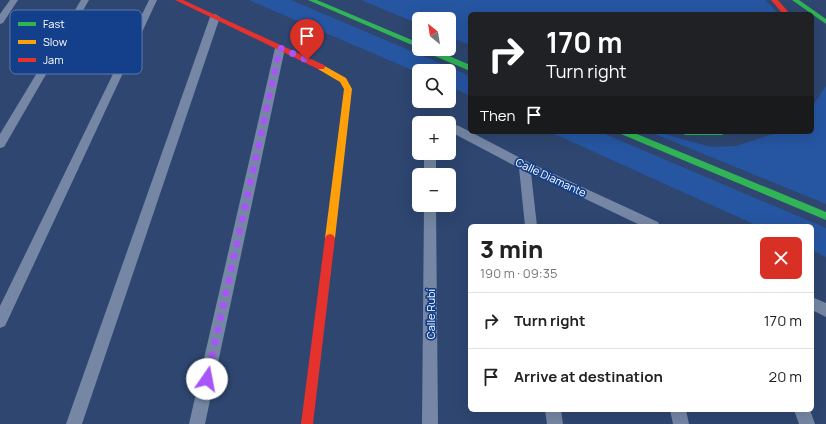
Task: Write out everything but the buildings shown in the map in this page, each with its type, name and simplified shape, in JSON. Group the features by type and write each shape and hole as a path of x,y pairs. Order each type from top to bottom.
{"main road":[{"path":"178,0 333,73 343,80 348,89 307,424"},
{"path":"311,0 412,43"},
{"path":"774,0 785,12"},
{"path":"795,0 812,12"},
{"path":"814,13 826,22"},
{"path":"442,56 468,67"},
{"path":"629,134 826,216"}],"street":[{"path":"0,21 14,0"},
{"path":"79,10 85,0"},
{"path":"142,23 153,0"},
{"path":"74,424 215,17"},
{"path":"197,424 280,48"},
{"path":"0,144 41,74"},
{"path":"0,321 118,74"},
{"name":"Calle Diamante","path":"456,130 524,165 650,224"},
{"path":"524,165 531,224"},
{"name":"Calle Rubí","path":"430,212 430,424"},
{"path":"626,212 629,224"},
{"path":"814,304 826,310"},
{"path":"553,412 555,424"},
{"path":"678,412 681,424"},
{"path":"803,412 807,424"}],"shaded area":[{"path":"249,0 291,0 412,51 412,56 423,56 442,64 412,64 412,70"},
{"path":"361,0 765,0 777,12 468,12 468,44 456,40 456,12 412,12 412,21"},
{"path":"456,70 468,75 468,95 456,89"},
{"path":"826,86 826,204 655,134 664,134 711,147 736,146 774,134 814,134 814,104"},
{"path":"554,134 605,134 826,228 826,257 814,251 814,224 754,224"}],"traffic: fast":[{"path":"311,0 412,43"},
{"path":"795,0 812,12"},
{"path":"814,13 826,22"},
{"path":"442,56 468,67"},
{"path":"629,134 826,216"}],"traffic: slow":[{"path":"321,67 343,80 348,89 330,238"}],"traffic: jam":[{"path":"178,0 321,67"},
{"path":"774,0 785,12"},
{"path":"307,424 330,238"}],"route":[{"path":"207,379 280,48 307,60"}]}
